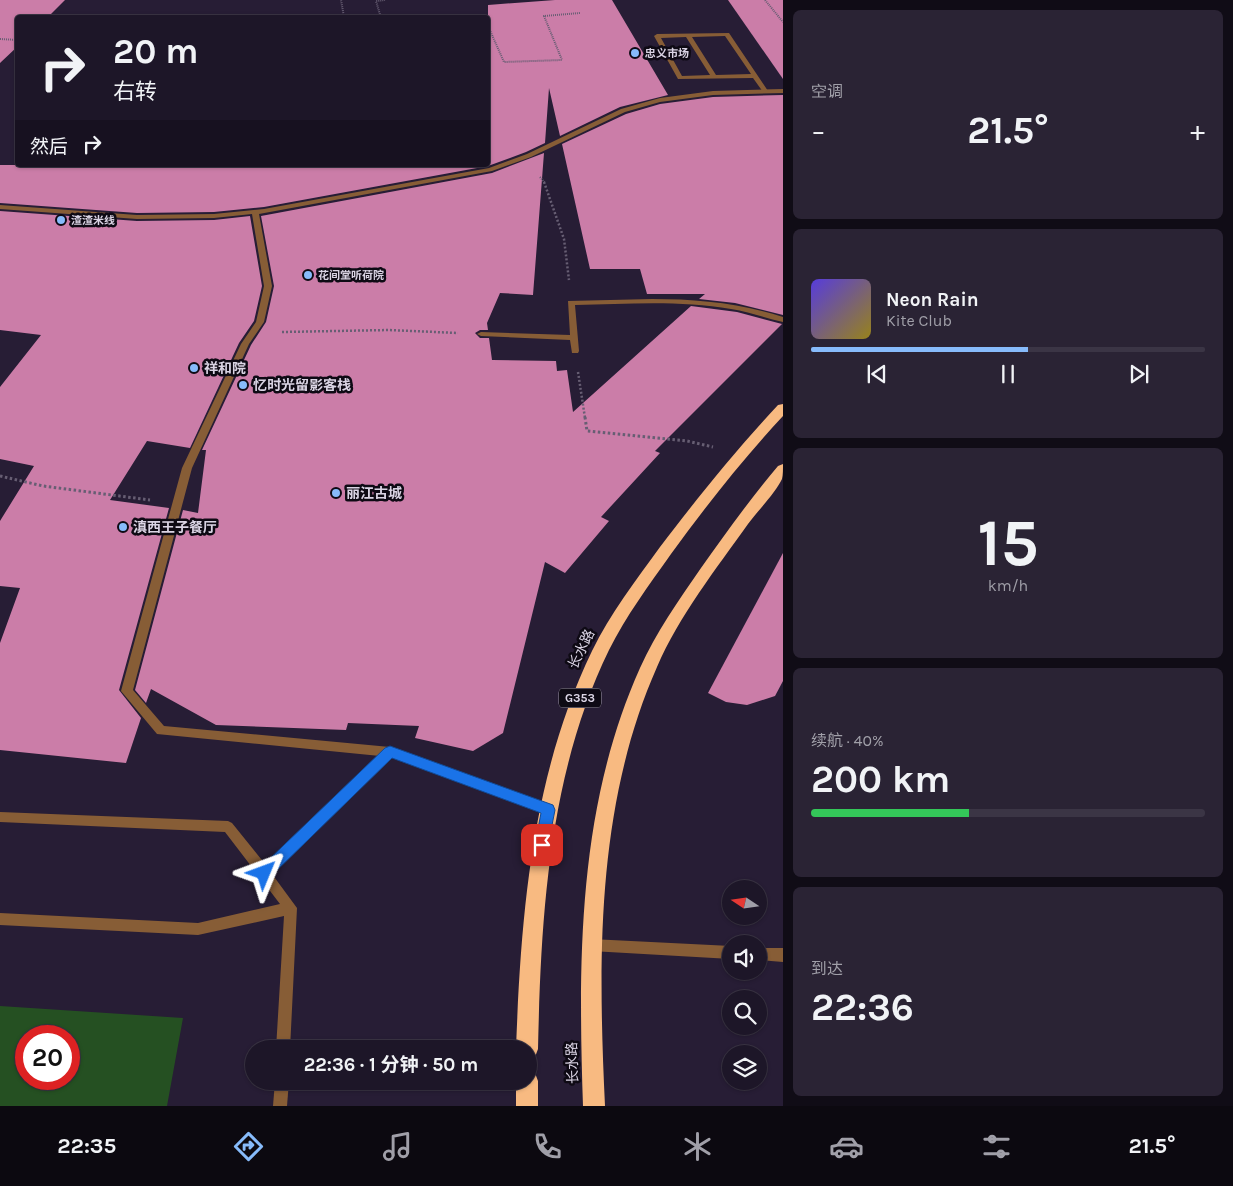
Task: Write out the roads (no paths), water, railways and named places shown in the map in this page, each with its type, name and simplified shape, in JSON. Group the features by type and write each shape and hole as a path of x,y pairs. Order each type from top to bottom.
{"highway":[{"name":"长水路","path":"527,1040 529,961 536,881 548,810 563,752 580,698 605,643 625,606 715,484 783,408"},
{"name":"长水路","path":"594,1106 591,946 594,893 603,824 615,767 630,715 648,669 670,626 755,502 783,469"},
{"path":"527,1090 527,1106"}],"street":[{"path":"755,76 680,78 657,36 727,34 755,76 765,91"},
{"path":"688,35 714,77"},
{"path":"0,207 137,217 214,216 255,212 469,175 521,160 589,125 642,104 692,95 783,91"},
{"path":"255,212 268,286 260,322 245,344 187,468 127,692 161,731 390,752 548,810"},
{"path":"575,351 571,303 688,301 736,308 783,320"},
{"path":"481,334 574,338"},
{"path":"264,873 390,752"},
{"path":"0,816 228,827 291,908 284,1040"},
{"path":"0,919 198,928 291,908"},
{"path":"591,946 722,953"},
{"path":"767,954 783,955"},
{"path":"280,1106 281,1090"}],"place":[{"name":"忠义市场","path":"635,53"},
{"name":"渣渣米线","path":"61,220"},
{"name":"花间堂听荷院","path":"308,275"},
{"name":"祥和院","path":"194,368"},
{"name":"忆时光留影客栈","path":"243,385"},
{"name":"丽江古城","path":"336,493"},
{"name":"滇西王子餐厅","path":"123,527"}]}
